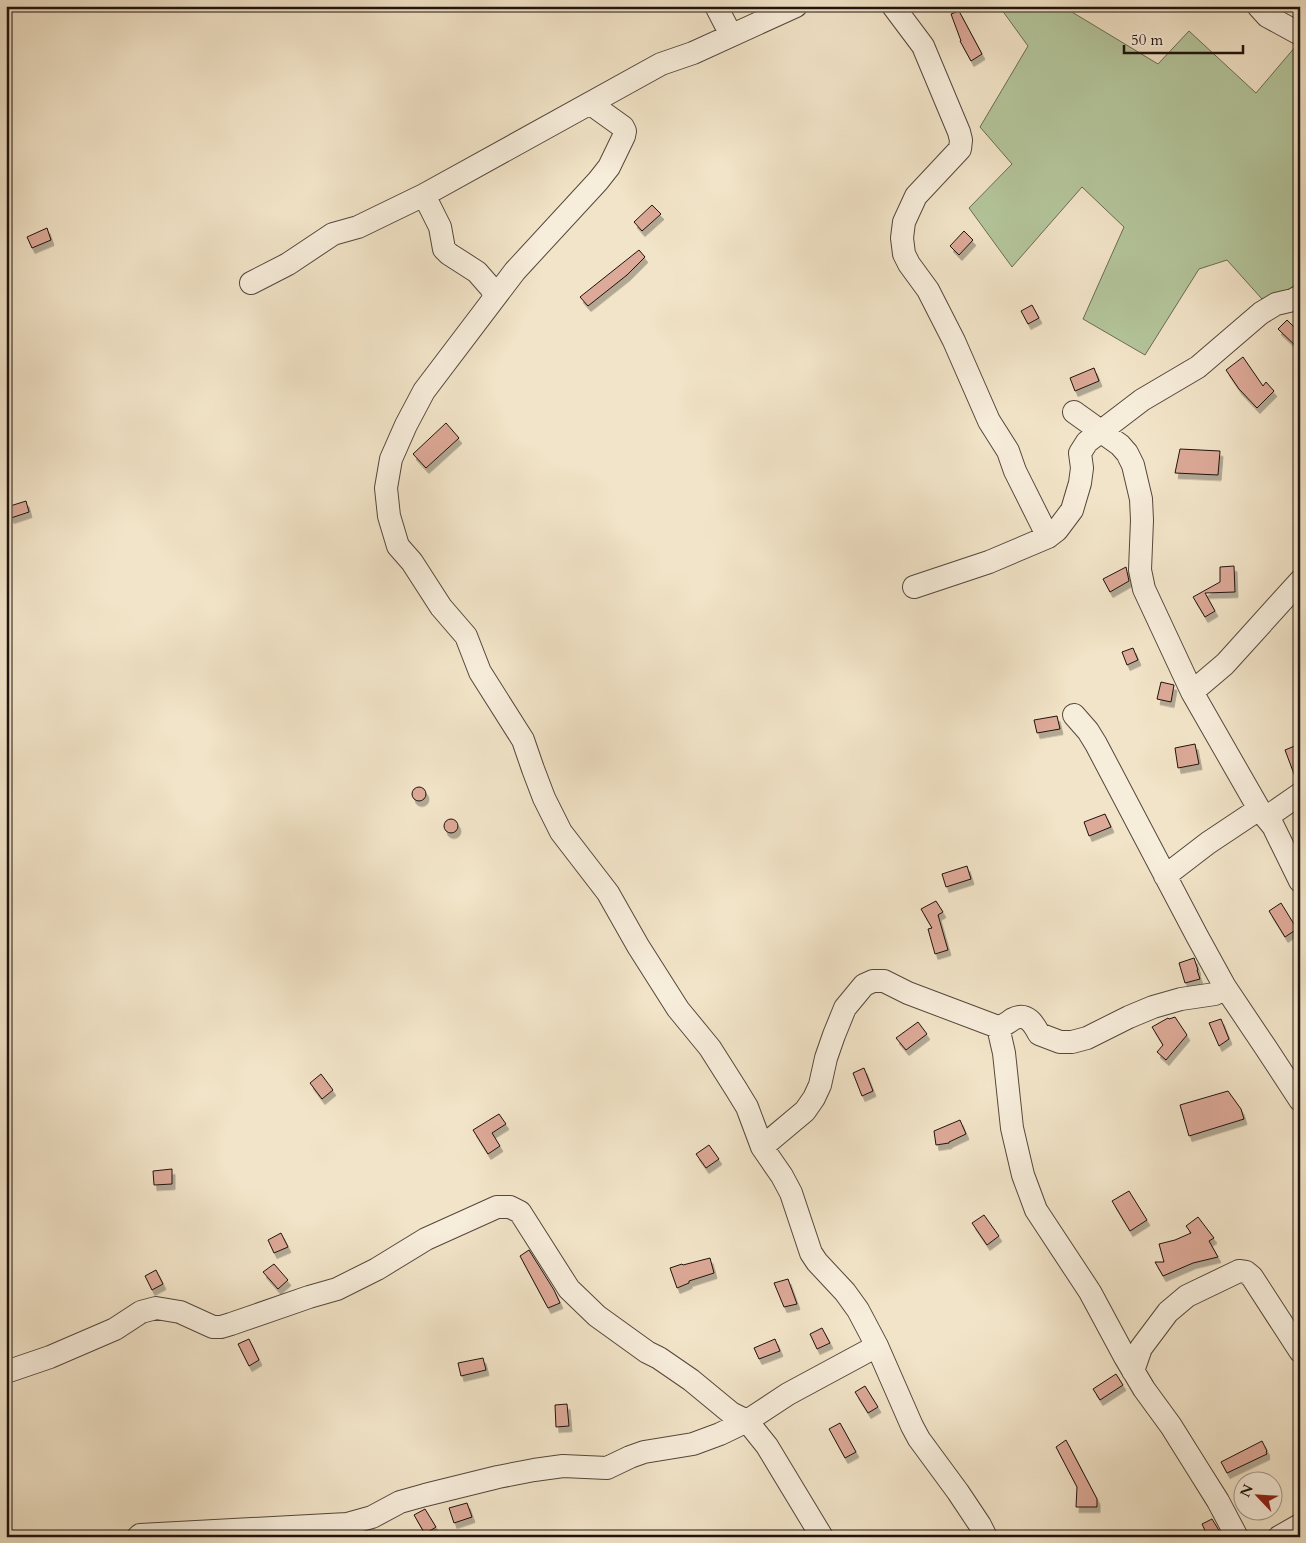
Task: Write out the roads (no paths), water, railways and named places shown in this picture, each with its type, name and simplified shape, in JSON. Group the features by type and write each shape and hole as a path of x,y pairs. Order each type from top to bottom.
{"street":[{"path":"716,6 731,36"},
{"path":"251,283 288,264 333,234 358,226 424,195 592,104 661,64 693,53 796,6"},
{"path":"894,6 923,46 961,140 960,149 916,196 904,222 902,238 904,254 928,290 954,341 985,414 1008,451 1015,471 1048,538"},
{"path":"1258,6 1267,16 1300,34"},
{"path":"592,104 623,127 624,136 609,167 515,271 424,391 391,459 386,488 389,516 398,546 412,562 441,607 466,636 480,672 523,740 542,791 561,832 608,893 638,946 678,1009 710,1048 736,1089 746,1107 762,1147 791,1193 811,1253 858,1310 877,1346 919,1439 958,1492 986,1537"},
{"path":"424,195 440,227 444,250 477,272 491,288 495,297"},
{"path":"914,587 989,562 1048,538 1057,530 1072,510 1080,484 1082,468 1080,453 1087,442 1142,400 1198,367 1261,312 1276,304 1293,300 1300,296"},
{"path":"1074,412 1120,445 1127,453 1133,465 1141,499 1140,570 1144,589 1192,692 1263,813 1273,826 1300,881"},
{"path":"1192,692 1225,664 1300,581"},
{"path":"1074,714 1096,744 1225,987 1300,1100"},
{"path":"1165,876 1208,842 1300,794"},
{"path":"762,1147 805,1111 814,1098 820,1084 826,1058 845,1008 864,985 873,981 884,981 908,993 998,1027 1006,1025 1014,1018 1023,1017 1032,1021 1039,1034 1060,1042 1072,1042 1087,1038 1153,1007 1181,999 1215,994 1225,987"},
{"path":"998,1027 1004,1053 1012,1128 1023,1175 1036,1210 1090,1292 1133,1371 1218,1501 1237,1537"},
{"path":"6,1372 50,1357 115,1329 141,1312 156,1308 180,1312 213,1327 231,1324 337,1289 450,1228 498,1207 510,1207 520,1212 569,1289 597,1316 647,1352 691,1380 726,1410 747,1421 767,1446 822,1537"},
{"path":"1133,1371 1141,1348 1168,1312 1187,1296 1239,1271 1246,1272 1252,1277 1300,1351"},
{"path":"138,1537 140,1535 346,1524 372,1517 400,1502 416,1497 498,1477 562,1466 607,1468 630,1456 694,1444 720,1434 747,1421 788,1394 877,1346"},
{"path":"1279,1537 1300,1525"}]}
